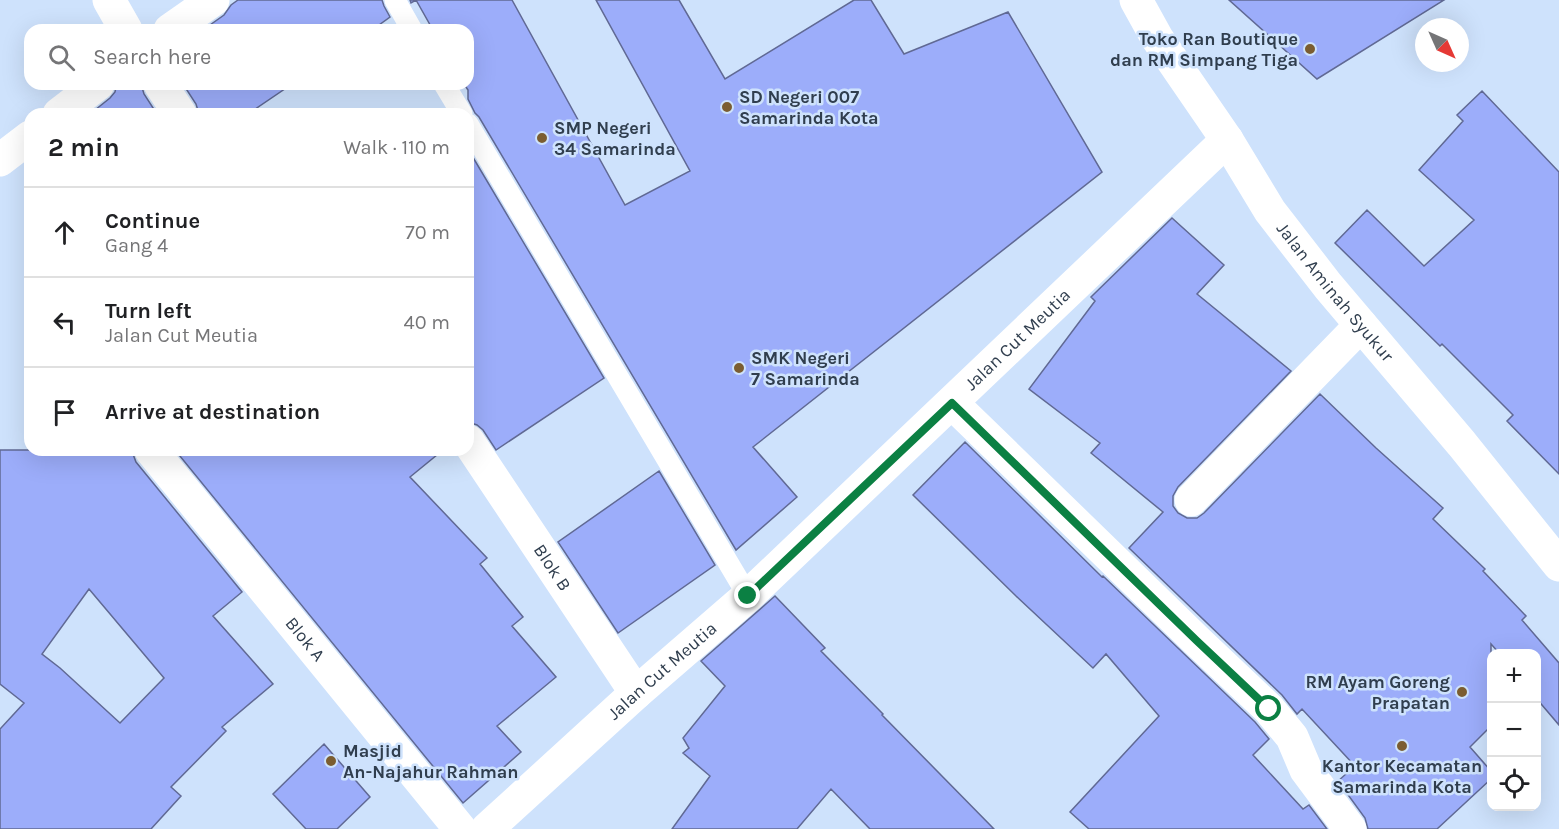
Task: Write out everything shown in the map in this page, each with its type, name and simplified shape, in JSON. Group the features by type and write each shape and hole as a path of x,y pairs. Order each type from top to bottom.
{"street":[{"path":"109,0 123,24"},
{"path":"179,24 213,0"},
{"name":"Jalan Aminah Syukur","path":"1136,0 1157,38 1227,140 1270,211 1328,286 1462,444 1559,565"},
{"path":"67,108 90,90"},
{"path":"164,90 176,108"},
{"name":"Jalan Cut Meutia","path":"487,829 636,693 748,596 1227,140"},
{"path":"0,160 24,141"},
{"path":"1191,500 1361,325"},
{"path":"952,403 1269,709 1292,737 1306,770 1350,829"},
{"name":"Blok B","path":"474,450 636,693"},
{"name":"Blok A","path":"156,456 460,829"}],"lane":[{"path":"394,0 408,24"},
{"path":"448,90 458,108"},
{"path":"474,134 748,596"}],"building":[{"path":"238,0 382,0 390,17 380,24 211,24 224,15"},
{"name":"SMK Negeri 7 Samarinda","path":"416,0 512,0 625,205 690,171 596,0 679,0 725,79 854,0 871,0 904,54 1008,12 1102,172 753,447 797,497 736,550 468,99 468,90 474,90 474,24 430,24"},
{"name":"Toko Ran Boutique dan RM Simpang Tiga","path":"1229,0 1444,0 1415,18 1317,79"},
{"path":"115,90 143,90 153,108 98,108"},
{"path":"187,90 283,90 257,108 197,108"},
{"path":"1482,91 1559,172 1559,474 1507,421 1513,415 1335,243 1367,210 1424,266 1474,220 1419,170 1463,121 1457,115"},
{"path":"474,159 604,378 496,450 474,424"},
{"path":"1172,218 1224,265 1197,294 1291,371 1178,487 1173,496 1173,506 1178,513 1187,518 1197,518 1204,513 1320,394 1443,508 1433,519 1485,569 1483,571 1526,616 1522,620 1559,663 1559,725 1541,704 1541,649 1496,649 1491,644 1491,649 1487,649 1487,730 1470,747 1487,766 1487,783 1437,829 1368,829 1365,818 1338,781 1355,766 1302,709 1297,714 1282,695 1129,548 1163,512 1091,453 1100,443 1029,389 1095,301 1091,297"},
{"path":"965,442 1102,577 1255,722 1269,739 1253,755 1303,809 1309,805 1327,829 1089,829 1070,812 1159,716 1106,654 1093,668 913,495"},
{"path":"0,450 24,450 24,456 134,456 136,462 242,592 213,616 273,684 222,727 226,731 171,787 181,796 151,829 0,829 0,729 24,703 0,684","holes":["89,589 164,678 120,723 42,654"]},
{"path":"180,456 436,456 410,477 487,558 480,564 523,617 512,626 556,677 497,726 521,752 463,803"},
{"path":"659,471 715,565 618,633 558,542"},
{"path":"775,596 825,648 821,651 994,829 870,829 831,789 797,829 672,829 710,776 683,753 689,748 683,738 725,686 701,661"},
{"name":"Masjid An-Najahur Rahman","path":"324,744 370,797 337,829 306,829 273,794"}],"place":[{"name":"Toko Ran Boutique dan RM Simpang Tiga","path":"1310,49"},
{"name":"SD Negeri 007 Samarinda Kota","path":"727,107"},
{"name":"SMP Negeri 34 Samarinda","path":"542,138"},
{"name":"SMK Negeri 7 Samarinda","path":"739,368"},
{"name":"RM Ayam Goreng Prapatan","path":"1462,692"},
{"name":"Kantor Kecamatan Samarinda Kota","path":"1402,746"},
{"name":"Masjid An-Najahur Rahman","path":"331,761"}],"route":[{"path":"748,596 952,403 1269,709"}]}
